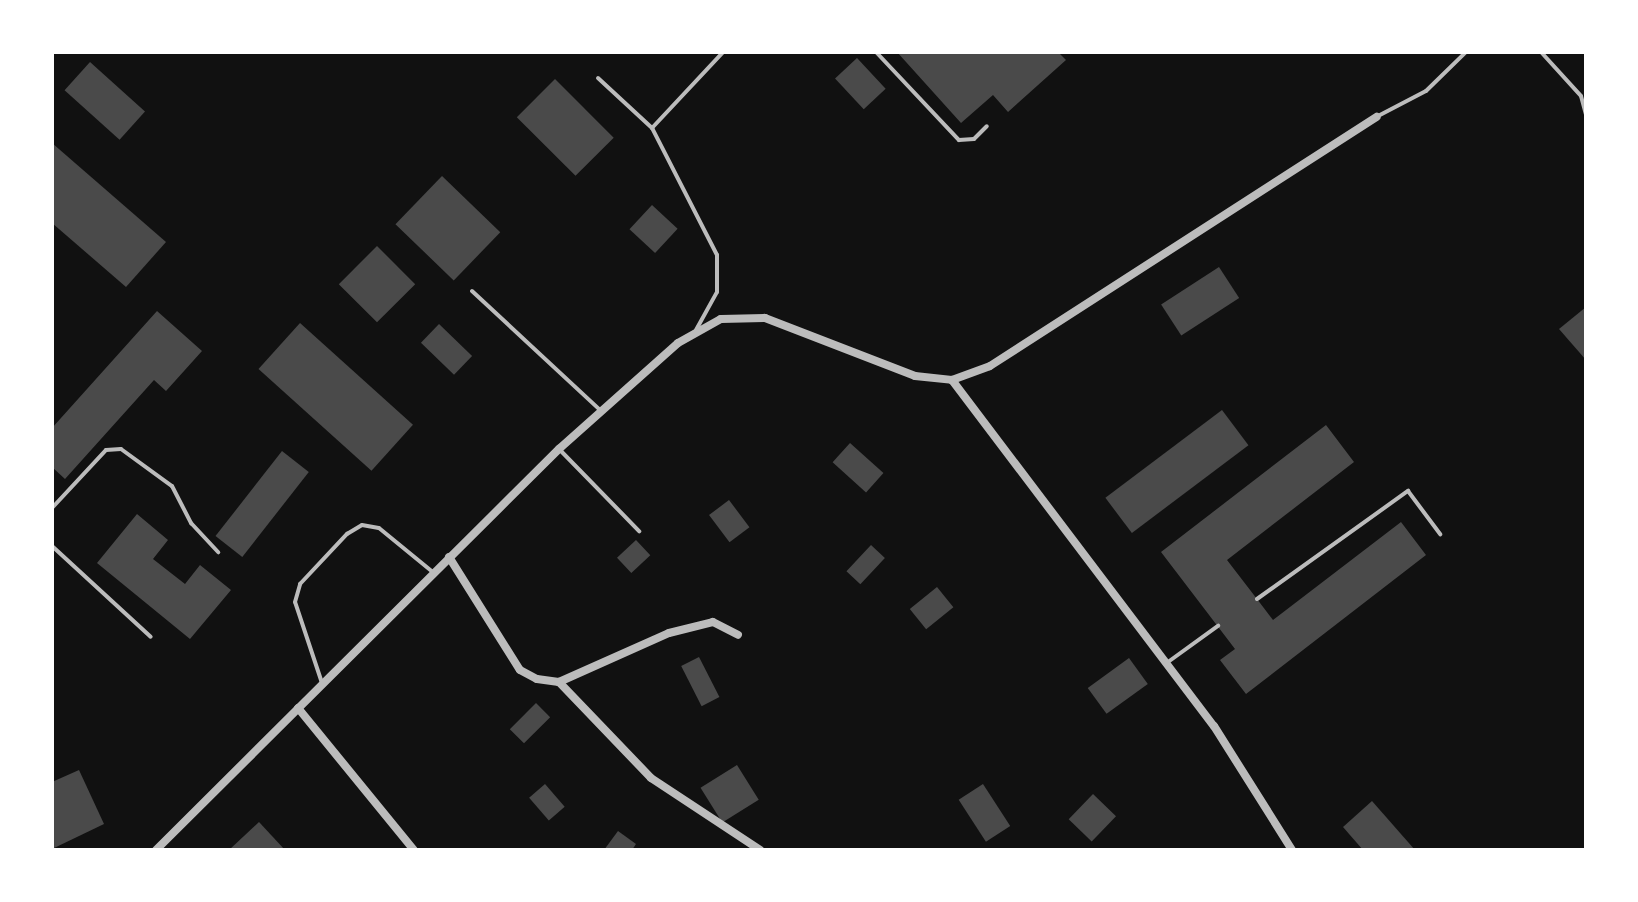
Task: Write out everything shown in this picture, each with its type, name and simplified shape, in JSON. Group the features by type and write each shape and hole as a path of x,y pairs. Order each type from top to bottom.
{"street":[{"path":"156,850 559,449 692,335 721,319 765,318 915,376 952,380 990,366 1377,117"},
{"path":"952,380 1214,726 1292,850"},
{"path":"449,557 520,670 537,679 559,682 669,633 713,622 738,635"},
{"path":"559,682 651,778 760,850"},
{"path":"298,708 414,850"}],"lane":[{"path":"652,128 723,52"},
{"path":"876,52 959,140 974,139 987,126"},
{"path":"1377,117 1426,91 1466,52"},
{"path":"1541,52 1564,73 1581,96 1586,115"},
{"path":"598,78 652,128 717,255 717,292 692,335"},
{"path":"472,291 602,411"},
{"path":"52,508 106,450 121,449 172,486 191,523 218,552"},
{"path":"559,449 639,531"},
{"path":"1257,599 1408,491 1440,534"},
{"path":"322,683 295,602 300,584 347,534 362,525 379,528 434,573"},
{"path":"52,546 151,637"},
{"path":"1166,663 1218,626"}],"building":[{"path":"897,52 1058,52 1066,60 1008,112 993,95 961,123"},
{"path":"857,58 886,89 864,109 835,78"},
{"path":"90,62 145,112 120,140 65,90"},
{"path":"555,79 614,138 576,176 517,117"},
{"path":"52,143 166,242 126,287 52,223"},
{"path":"442,176 500,232 454,280 395,224"},
{"path":"652,205 678,229 655,253 629,229"},
{"path":"377,246 415,284 377,322 339,284"},
{"path":"1219,267 1239,298 1181,336 1161,305"},
{"path":"1586,307 1586,360 1559,329"},
{"path":"157,311 202,351 166,391 154,380 65,479 52,467 52,428"},
{"path":"300,323 413,425 371,471 259,369"},
{"path":"439,324 472,356 454,375 421,343"},
{"path":"1222,410 1248,445 1132,533 1105,498"},
{"path":"1326,425 1354,462 1227,560 1273,620 1401,522 1426,555 1246,694 1220,660 1235,649 1161,552"},
{"path":"850,443 883,473 866,492 833,462"},
{"path":"282,451 309,472 242,557 216,536"},
{"path":"729,500 749,527 729,542 709,515"},
{"path":"137,514 168,540 153,559 185,584 200,565 231,590 190,639 97,563"},
{"path":"636,540 650,555 631,573 617,558"},
{"path":"871,545 885,558 860,584 846,571"},
{"path":"937,587 953,607 926,629 910,609"},
{"path":"699,657 719,697 702,706 681,666"},
{"path":"1129,658 1148,684 1107,714 1088,688"},
{"path":"536,703 550,717 524,743 510,729"},
{"path":"737,765 759,800 722,823 701,788"},
{"path":"79,770 104,824 52,849 52,782"},
{"path":"545,784 565,807 549,820 529,798"},
{"path":"983,784 1010,826 986,842 959,800"},
{"path":"1093,794 1116,816 1092,841 1069,819"},
{"path":"1372,801 1415,850 1363,850 1343,827"},
{"path":"259,822 285,850 229,850"},
{"path":"618,831 636,844 632,850 604,850"}]}
